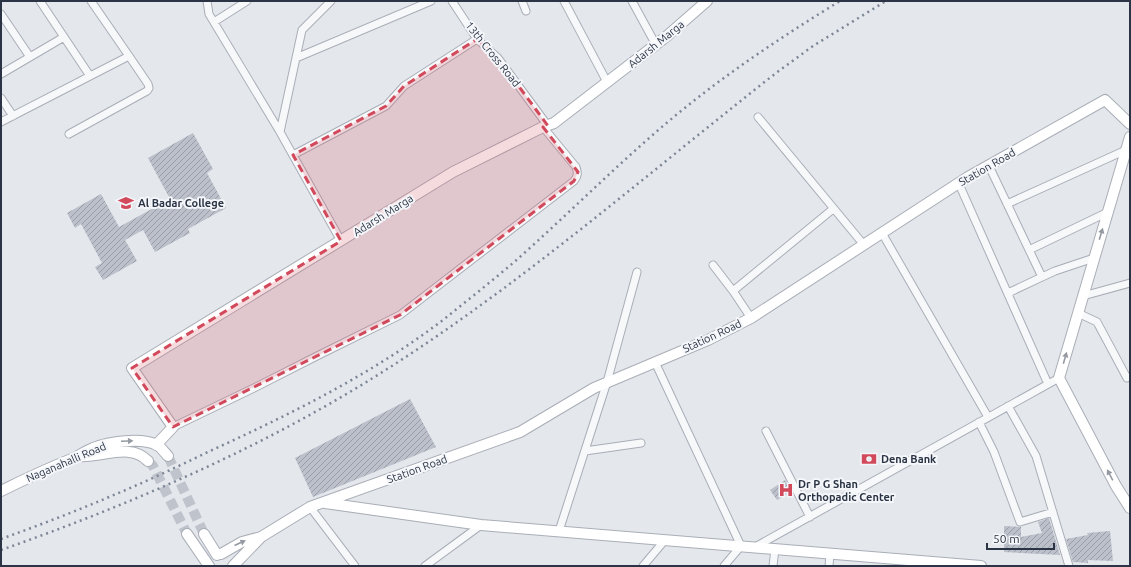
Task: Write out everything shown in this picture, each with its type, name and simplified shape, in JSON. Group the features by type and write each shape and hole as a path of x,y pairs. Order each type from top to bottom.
{"main road":[{"name":"Adarsh Marga","path":"173,428 132,368 453,172 554,123 656,45 706,1"},
{"name":"Station Road","path":"261,537 310,507 520,432 594,388 708,340 751,318 959,184 1105,100 1130,124"},
{"path":"1130,137 1059,378 1116,486 1130,508"},
{"path":"168,456 156,445 173,428"},
{"name":"Naganahalli Road","path":"1,492 45,469 98,446 116,442 136,441 156,445"},
{"path":"77,456 87,457 114,452 128,452 139,454 148,461"},
{"path":"323,502 481,525 755,547 927,564 981,566"},
{"path":"186,534 210,566"},
{"path":"204,534 219,555 224,555 230,559 233,566 261,537"},
{"path":"210,566 212,560 219,555 242,542 261,537"}],"street":[{"path":"40,1 90,76"},
{"path":"70,134 147,91 149,88 148,84 91,1"},
{"path":"207,1 210,14 214,22 280,132 341,241"},
{"path":"214,22 247,1"},
{"path":"280,132 302,30 331,1"},
{"path":"296,58 431,1"},
{"name":"13th Cross Road","path":"173,428 400,315 574,181 577,177 578,172 576,167 498,58 477,38 452,1"},
{"path":"522,1 526,10"},
{"path":"564,1 607,82"},
{"path":"632,1 656,45"},
{"path":"1,14 30,57"},
{"path":"1,74 64,37"},
{"path":"293,155 386,106 404,86 477,38"},
{"path":"1,122 129,56"},
{"path":"1,98 12,116"},
{"path":"758,117 864,245"},
{"path":"1007,204 1126,150"},
{"path":"989,166 1042,277"},
{"path":"959,184 1048,384"},
{"path":"733,291 833,209"},
{"path":"1029,250 1108,212"},
{"path":"882,233 988,417"},
{"path":"1008,293 1055,271 1094,258"},
{"path":"713,265 751,318"},
{"path":"559,531 607,382 638,272"},
{"path":"1083,296 1130,285"},
{"path":"1078,313 1097,322 1127,378 1130,377"},
{"path":"655,362 741,546 724,566"},
{"path":"755,547 1059,378"},
{"path":"1008,406 1036,456 1069,566"},
{"path":"979,422 994,452 1020,522 1053,512"},
{"path":"766,431 810,517"},
{"path":"585,451 641,443"},
{"path":"310,507 355,566"},
{"path":"425,566 481,525"},
{"path":"643,566 665,540"},
{"path":"773,566 775,549"},
{"path":"829,566 830,554"}],"highlighted area":[{"path":"477,39 498,58 548,126 543,127 578,172 574,181 400,315 173,427 132,368 341,241 293,155 386,106 404,86"}],"building":[{"path":"193,133 213,169 207,173 226,208 188,229 190,233 155,252 143,230 125,240 137,261 103,280 95,267 102,263 81,224 75,228 67,213 101,194 119,227 170,199 148,158"},
{"path":"410,399 436,447 313,497 295,458"},
{"path":"785,480 791,491 777,500 770,490"},
{"path":"1049,518 1060,555 1004,552 1004,526 1021,527 1021,537 1042,533 1038,522"},
{"path":"1110,531 1113,561 1088,560 1088,563 1073,562 1066,539 1088,535 1087,533"}],"tunnel":[{"path":"168,456 204,534"},
{"path":"148,461 153,466 187,534"}],"railway":[{"path":"1,539 82,508 173,469 301,408 388,358 443,320 502,272 663,126 705,92 749,60 840,1"},
{"path":"1,550 100,513 197,471 293,424 384,371 486,302 535,265 776,73 813,46 886,1"}],"place":[{"name":"Al Badar College","path":"126,203"},
{"name":"Dena Bank","path":"869,459"},
{"name":"Dr P G Shan Orthopadic Center","path":"786,490"}]}
